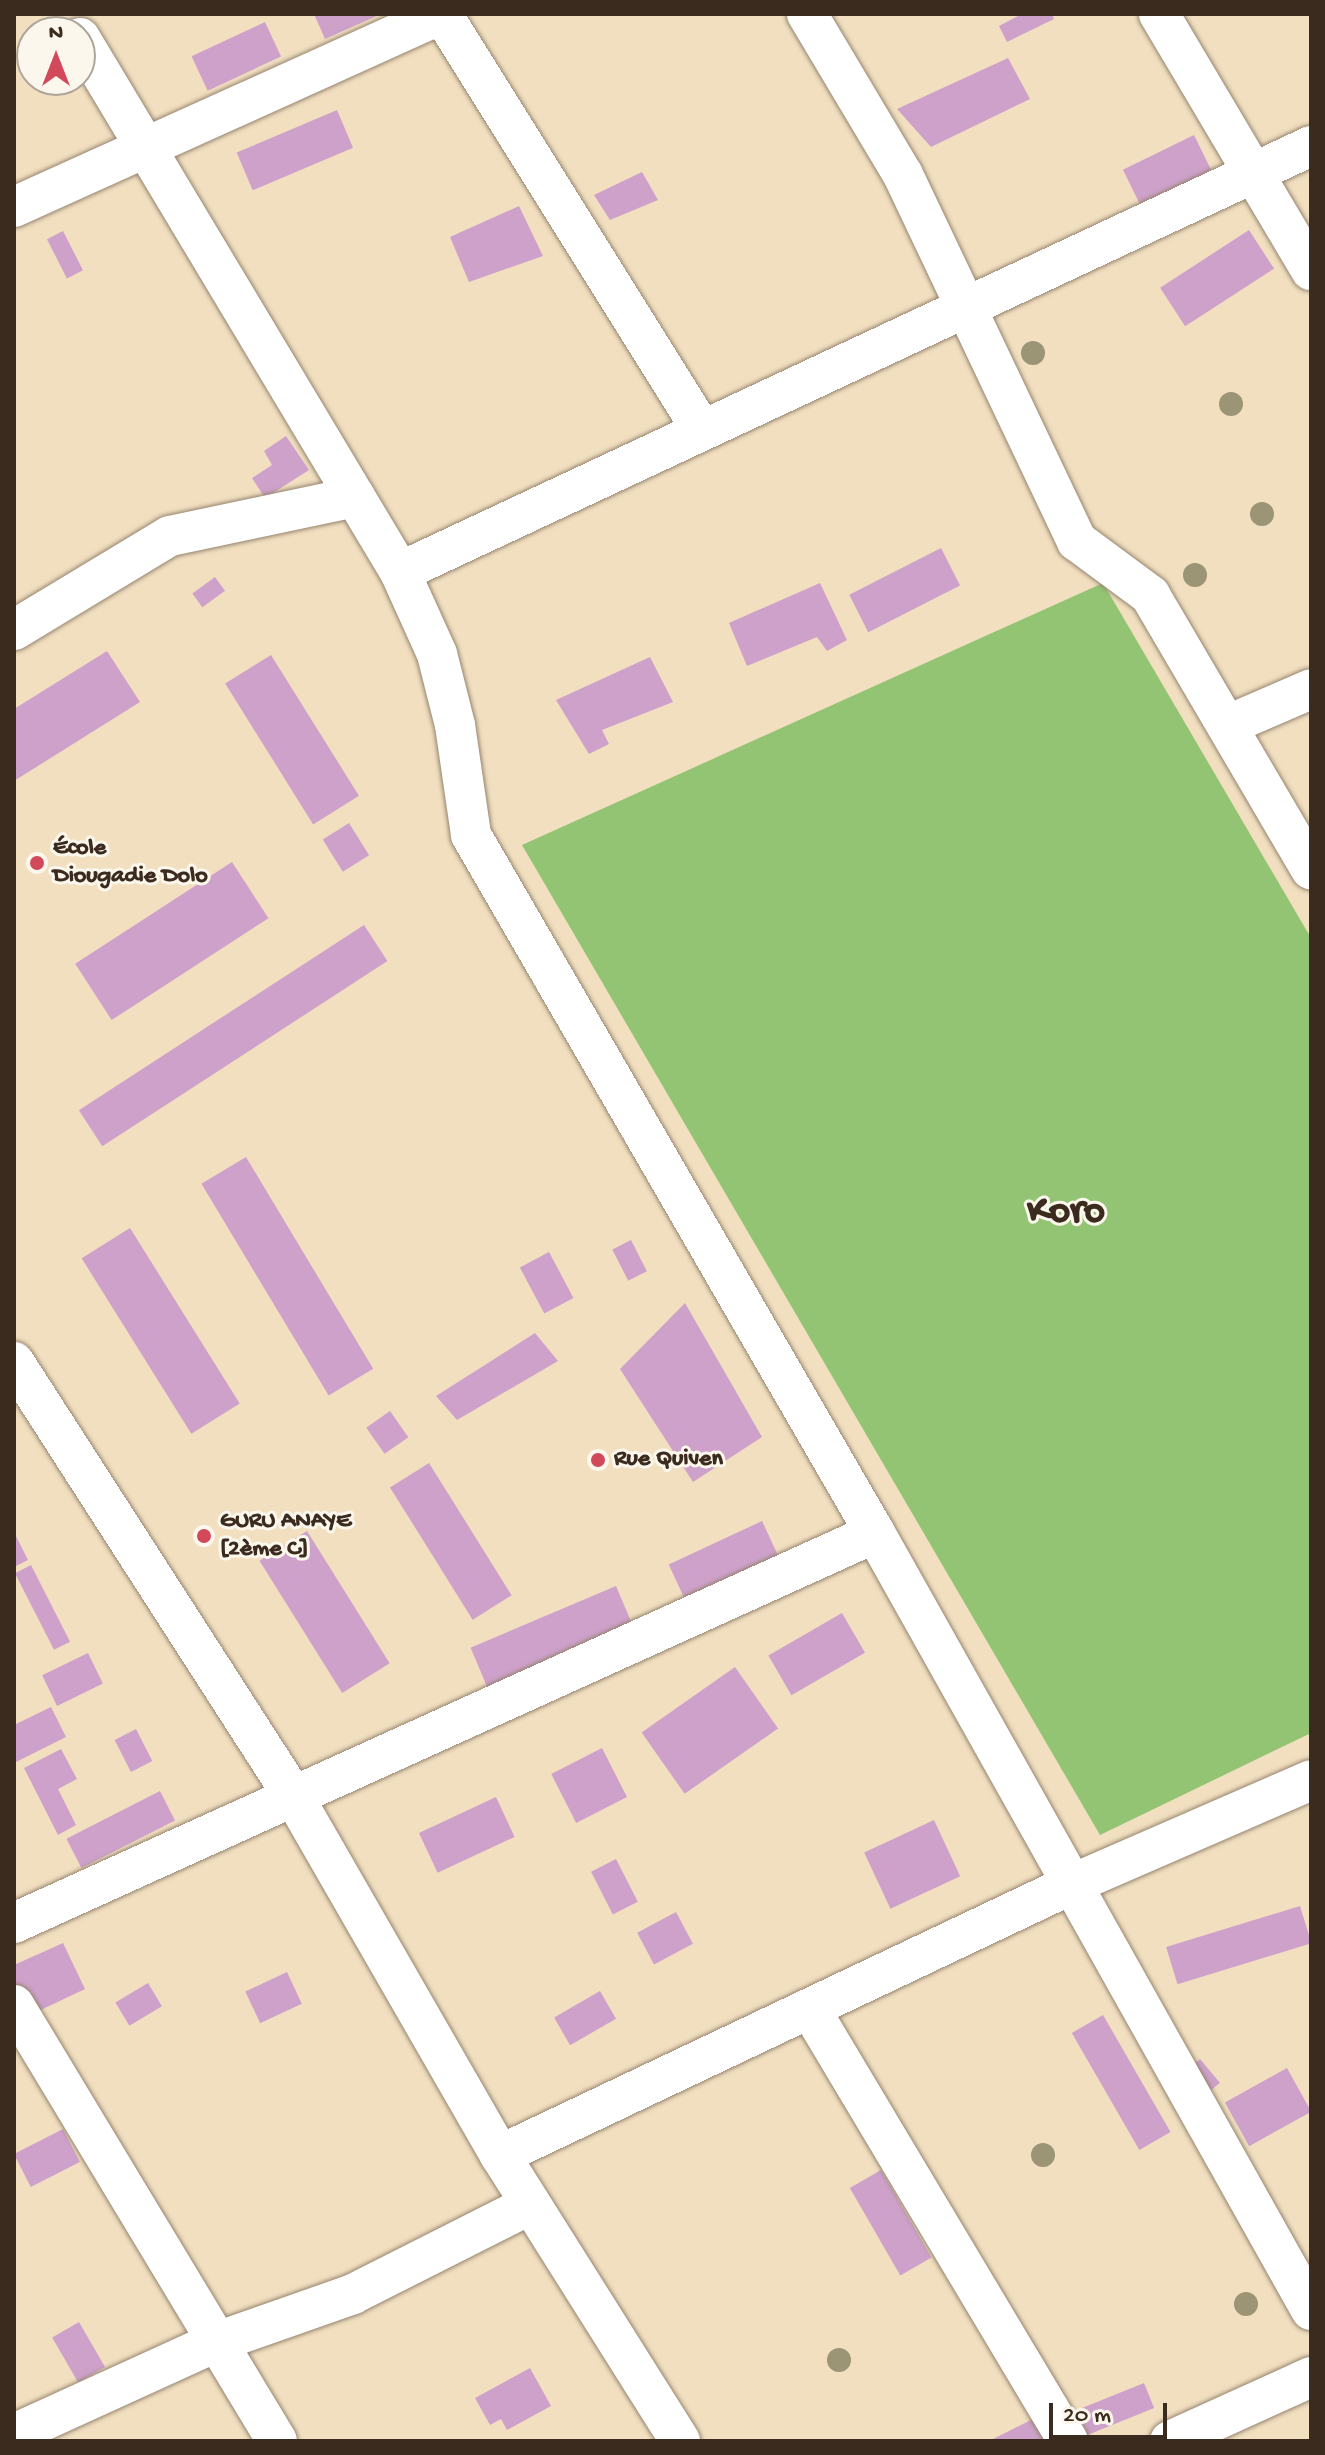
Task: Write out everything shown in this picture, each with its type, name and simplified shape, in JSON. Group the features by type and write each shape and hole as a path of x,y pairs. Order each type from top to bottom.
{"street":[{"path":"14,207 442,14 701,429"},
{"path":"807,14 903,175 968,303 1077,541 1150,595 1311,869"},
{"path":"1159,14 1311,270"},
{"path":"96,65 400,572 437,654 455,725 471,835 875,1533 1311,2310"},
{"path":"400,572 968,303 1311,146"},
{"path":"14,630 170,536 355,497"},
{"path":"1228,725 1311,689"},
{"path":"14,1362 26,1403 294,1797 500,2155 680,2441"},
{"path":"14,1923 875,1533"},
{"path":"500,2155 1070,1885 1311,1780"},
{"path":"14,2005 214,2343 277,2441"},
{"path":"810,2009 1068,2441"},
{"path":"14,2434 214,2343 353,2294 531,2204"},
{"path":"1170,2441 1311,2377"}],"green space":[{"path":"1103,583 1311,938 1311,1733 1100,1835 522,845"}],"building":[{"path":"314,14 381,14 325,39"},
{"path":"1022,14 1052,14 1054,19 1007,42 999,26"},
{"path":"265,22 281,56 208,91 192,56"},
{"path":"1008,58 1030,99 931,147 897,109"},
{"path":"337,110 353,148 253,190 237,153"},
{"path":"1194,135 1212,172 1141,206 1123,170"},
{"path":"642,172 658,200 610,220 594,195"},
{"path":"519,206 543,256 469,282 450,237"},
{"path":"1249,230 1274,269 1185,326 1160,288"},
{"path":"63,231 83,270 67,278 47,239"},
{"path":"286,436 309,470 265,498 252,478 272,465 264,451"},
{"path":"941,548 960,585 868,632 849,595"},
{"path":"215,577 225,591 202,607 192,593"},
{"path":"820,583 847,640 827,651 817,637 747,666 729,623"},
{"path":"107,651 140,702 14,781 14,709"},
{"path":"271,655 359,796 313,824 225,684"},
{"path":"650,657 673,702 602,730 609,744 589,754 556,700"},
{"path":"349,823 369,855 343,872 323,839"},
{"path":"232,862 268,918 112,1020 75,964"},
{"path":"364,925 387,961 102,1146 79,1110"},
{"path":"246,1157 373,1369 329,1396 201,1184"},
{"path":"130,1228 240,1404 191,1434 82,1258"},
{"path":"631,1240 647,1271 628,1281 612,1250"},
{"path":"549,1252 573,1298 544,1313 520,1267"},
{"path":"685,1303 762,1437 693,1482 620,1369"},
{"path":"535,1333 558,1361 457,1420 436,1396"},
{"path":"390,1411 408,1437 385,1454 366,1428"},
{"path":"429,1463 512,1595 473,1620 390,1487"},
{"path":"762,1521 783,1566 690,1610 669,1565"},
{"path":"307,1531 390,1663 342,1693 260,1561"},
{"path":"14,1532 28,1560 14,1567"},
{"path":"31,1565 70,1642 54,1650 15,1573"},
{"path":"616,1586 635,1630 489,1692 471,1648"},
{"path":"842,1613 865,1653 791,1695 768,1656"},
{"path":"88,1653 103,1684 57,1706 42,1675"},
{"path":"735,1667 778,1728 685,1794 642,1732"},
{"path":"51,1707 66,1737 14,1763 14,1725"},
{"path":"136,1729 152,1761 131,1772 115,1740"},
{"path":"602,1748 627,1797 576,1823 551,1774"},
{"path":"61,1749 77,1779 58,1789 76,1825 58,1835 24,1768"},
{"path":"160,1791 175,1820 81,1868 66,1839"},
{"path":"496,1797 515,1837 438,1873 419,1833"},
{"path":"934,1820 960,1876 890,1909 864,1853"},
{"path":"616,1859 638,1902 613,1914 591,1872"},
{"path":"1300,1906 1311,1943 1178,1984 1166,1947"},
{"path":"676,1912 693,1944 654,1964 637,1933"},
{"path":"63,1943 85,1989 28,2016 14,1986 14,1965"},
{"path":"287,1972 302,2004 260,2023 245,1991"},
{"path":"148,1983 162,2006 129,2026 115,2003"},
{"path":"600,1991 616,2019 570,2045 554,2018"},
{"path":"1103,2015 1170,2132 1139,2150 1072,2033"},
{"path":"1200,2059 1220,2083 1204,2096 1184,2072"},
{"path":"1287,2068 1311,2112 1249,2146 1225,2102"},
{"path":"63,2129 80,2162 31,2187 14,2154"},
{"path":"881,2170 932,2257 900,2275 850,2188"},
{"path":"79,2322 105,2367 78,2383 52,2338"},
{"path":"530,2368 551,2406 507,2430 501,2419 490,2425 475,2398"},
{"path":"1144,2383 1154,2408 1087,2435 1077,2410"},
{"path":"1033,2419 1045,2441 989,2441"}],"place":[{"name":"École Diougadie Dolo","path":"37,863"},
{"name":"Rue Quiven","path":"598,1460"},
{"name":"GURU ANAYE [2ème C]","path":"204,1536"}],"district":[{"name":"Koro","path":"1066,1213"}]}
